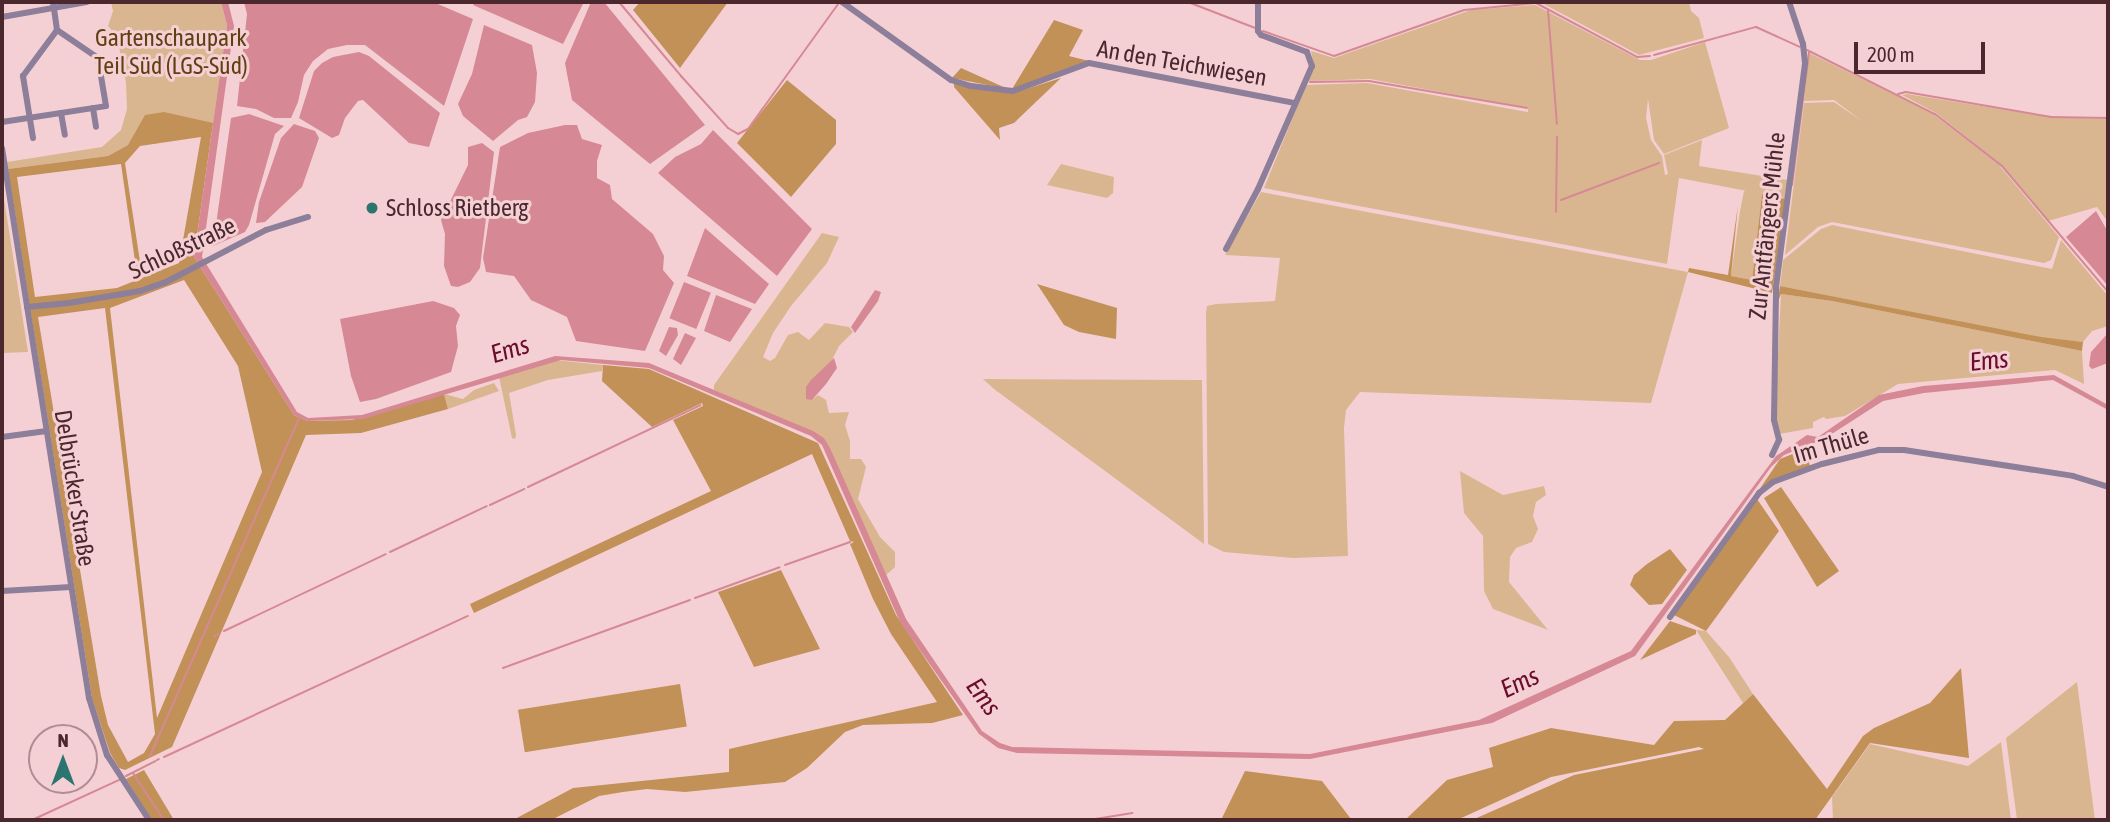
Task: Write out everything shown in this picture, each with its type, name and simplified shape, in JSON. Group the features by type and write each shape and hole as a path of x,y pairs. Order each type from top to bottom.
{"street":[{"path":"2,17 53,5 87,2"},
{"path":"1226,249 1258,190 1312,66 1312,58 1294,46 1261,35 1258,31 1258,2"},
{"name":"Zur Antfängers Mühle","path":"1772,455 1779,440 1774,420 1776,287 1805,63 1789,2"},
{"name":"An den Teichwiesen","path":"843,3 951,80 971,86 1013,91 1090,63 1295,103"},
{"path":"33,138 23,76 57,30 53,5"},
{"path":"2,122 106,106 98,58 57,30"},
{"path":"93,108 96,127"},
{"path":"61,113 65,135"},
{"name":"Delbrücker Straße","path":"2,148 89,698 107,755 149,820"},
{"name":"Schloßstraße","path":"27,306 128,294 166,282 266,230 308,217"},
{"path":"2,437 47,431"},
{"name":"Im Thüle","path":"1670,617 1759,493 1773,482 1829,461 1879,450 1904,450 2073,476 2108,487"},
{"path":"2,591 71,587"}],"green space":[{"name":"Gartenschaupark Teil Süd (LGS-Süd)","path":"111,2 221,2 227,25 212,131 128,145 108,156 8,169 7,162 102,147 121,130 127,109 126,83 117,36 108,26 113,11"},
{"path":"1689,2 1691,11 1699,18 1704,38 1639,55 1542,3"},
{"path":"1535,5 1640,60 1651,60 1705,42 1729,128 1664,154 1654,140 1648,99 1646,118 1651,140 1662,156 1665,175 1668,174 1664,155 1702,140 1699,166 1788,180 1785,198 1762,194 1752,280 1731,276 1740,211 1744,191 1747,191 1679,178 1667,264 1264,188 1306,85 1367,83 1528,112 1528,108 1370,79 1308,81 1314,66 1311,51 1334,58 1471,10"},
{"path":"1809,53 1932,113 1999,165 2059,237 2051,260 2044,263 1832,222 1818,227 1785,255 1804,103 1834,102 1862,121 1834,100 1804,101"},
{"path":"1902,95 2050,117 2108,119 2108,222 2097,207 2048,221 2003,166 1936,113"},
{"path":"1061,164 1114,177 1113,193 1107,198 1047,185"},
{"path":"2,186 28,352 2,353"},
{"path":"1261,192 1688,272 1651,403 1360,392 1346,410 1344,428 1348,556 1293,558 1224,552 1208,544 1207,306 1275,301 1280,258 1225,255"},
{"path":"1832,225 2052,269 2061,240 2108,296 2108,326 2092,331 2083,342 2042,338 1780,286 1783,260 1821,229"},
{"path":"822,233 839,237 827,263 791,306 773,333 763,357 770,361 775,358 788,335 798,332 809,340 825,323 849,327 853,332 839,346 812,400 818,395 826,400 829,413 849,412 845,425 850,441 850,459 861,459 866,467 858,499 880,537 895,552 895,567 885,576 824,438 714,390 714,385"},
{"path":"1781,294 1832,301 2082,351 2084,384 2055,370 1898,384 1845,416 1824,417 1813,422 1813,428 1779,434 1775,418"},
{"path":"555,360 603,365 602,371 548,380 509,393 516,435 515,439 512,438 499,377"},
{"path":"983,379 1202,380 1204,544 994,389"},
{"path":"494,383 499,391 448,409 444,394 463,399 474,390"},
{"path":"1460,471 1503,495 1544,486 1546,495 1536,502 1533,516 1538,529 1532,542 1516,548 1510,557 1509,582 1548,630 1493,609 1484,591 1483,536 1464,513"},
{"path":"1696,630 1706,631 1729,657 1753,694 1743,703"},
{"path":"2077,682 2095,820 2017,820 2006,738"},
{"path":"2001,742 2011,820 1833,820 1832,797 1870,744 1968,766"}],"shaded area":[{"path":"221,2 228,2 234,26 202,257 297,412 308,418 362,415 555,356 649,363 813,431 824,438 830,448 906,619 982,731 1000,743 1012,747 1310,754 1479,720 1631,651 1776,456 1807,435 1818,437 1879,395 1923,386 2054,375 2108,405 2108,410 2053,380 1924,393 1883,401 1824,439 1784,455 1771,467 1635,656 1492,723 1310,759 1017,753 998,748 979,734 900,622 822,445 811,436 649,368 561,360 363,419 307,421 294,415 194,257 227,25"},
{"path":"244,2 433,2 473,19 444,106 365,45 347,45 328,49 313,61 304,75 291,118 274,118 256,109 237,106 247,14"},
{"path":"475,2 584,2 563,44 473,5"},
{"path":"591,2 604,2 705,125 650,164 572,100 565,63"},
{"path":"640,2 728,2 680,68 633,10"},
{"path":"1054,20 1083,30 1069,56 1089,61 1012,89"},
{"path":"484,25 532,45 537,73 535,102 527,117 518,120 493,141 463,116 458,104 472,74"},
{"path":"359,52 369,56 440,113 429,147 409,143 363,100 358,101 345,118 339,135 332,138 299,118 314,71 333,57"},
{"path":"961,68 1008,89 952,78"},
{"path":"1061,78 1014,123 999,128 1000,140 954,87 954,83 1014,93"},
{"path":"787,80 836,120 836,144 791,197 737,143"},
{"path":"164,112 213,123 194,257 294,415 307,421 352,420 444,394 448,409 361,433 306,435 172,747 125,770 119,768 110,753 92,698 8,169 108,156 128,145 145,115","holes":["201,137 179,263 117,288 35,297 17,177 121,164 136,268 141,268 125,163 140,146","184,280 238,366 262,472 157,718 110,308","105,308 155,734 144,753 128,762 108,725 101,696 38,317"]},
{"path":"249,114 284,126 275,134 245,232 213,246 231,118"},
{"path":"294,124 315,131 319,138 302,187 265,222 256,223 259,202 281,138"},
{"path":"577,125 582,139 602,145 597,161 597,178 610,185 612,199 653,234 664,256 663,270 674,283 645,351 576,341 567,317 531,300 514,276 486,272 483,258 500,147 528,133"},
{"path":"713,130 812,229 777,276 658,173 675,157 701,144"},
{"path":"482,143 494,152 480,268 470,282 458,287 451,286 444,266 445,234 441,220 468,165 468,147"},
{"path":"1762,194 1786,199 1772,293 1688,272 1689,268 1728,275 1738,205 1731,276 1752,280"},
{"path":"2096,211 2108,232 2108,286 2066,237"},
{"path":"705,228 769,284 755,304 687,276"},
{"path":"684,282 711,293 696,329 669,318"},
{"path":"1037,284 1117,308 1116,339 1079,332 1064,325"},
{"path":"1780,286 2041,337 2083,342 2082,351 1832,301 1781,294 1777,304"},
{"path":"875,290 881,292 878,301 855,333 851,327"},
{"path":"716,295 752,309 730,342 704,331"},
{"path":"433,301 454,308 460,315 456,326 458,346 451,372 376,399 360,402 351,376 340,319"},
{"path":"669,327 677,328 678,335 666,356 659,351"},
{"path":"685,333 696,338 681,365 673,359"},
{"path":"2108,333 2108,363 2092,369 2089,366 2091,352"},
{"path":"834,358 837,368 812,400 806,399 806,387"},
{"path":"603,365 649,369 818,443 896,615 963,715 932,723 863,725 845,732 807,768 785,782 685,792 647,789 623,792 599,796 551,820 513,820 573,788 729,772 729,749 937,702 891,634 873,599 850,544 854,542 850,541 812,454 474,613 470,604 711,491 673,420 703,406 702,403 652,427 602,381"},
{"path":"1805,449 1810,466 1759,490 1780,459"},
{"path":"1781,487 1839,571 1817,587 1764,498"},
{"path":"1757,499 1779,531 1706,631 1674,615"},
{"path":"1670,549 1687,570 1662,604 1649,605 1630,585 1634,575"},
{"path":"781,570 820,649 754,667 718,592"},
{"path":"1670,621 1696,630 1696,634 1640,660"},
{"path":"1961,668 1969,758 1870,743 1815,820 1472,820 1574,775 1704,749 1699,747 1551,777 1457,820 1405,820 1447,780 1493,767 1489,748 1551,728 1654,745 1674,721 1725,720 1753,694 1827,789 1863,736 1874,728 1930,703"},
{"path":"680,684 687,726 525,752 518,710"},
{"path":"144,770 174,820 152,820 126,779"},
{"path":"1245,771 1322,781 1351,819 1221,820"}],"waterway":[{"path":"619,2 681,76 728,128 738,134 748,129 839,3"},
{"path":"1188,2 1255,28"},
{"path":"1263,31 1334,56 1464,10 1536,3 1637,57 1650,56"},
{"path":"1548,10 1557,124"},
{"path":"1654,55 1756,27 1800,47"},
{"path":"1807,50 1935,114 2002,166 2108,292"},
{"path":"1792,185 1809,52"},
{"path":"1310,82 1369,81 1527,108"},
{"path":"1898,94 1906,92 2050,117 2108,118"},
{"path":"1556,212 1557,137"},
{"path":"1561,200 1659,163"},
{"path":"528,487 701,405"},
{"path":"150,756 299,418"},
{"path":"490,505 524,489"},
{"path":"390,552 487,506"},
{"path":"785,565 850,542"},
{"path":"224,631 386,554"},
{"path":"695,598 780,567"},
{"path":"503,668 690,600"},
{"path":"164,757 468,616"},
{"path":"214,636 219,634"},
{"path":"126,776 155,761"},
{"path":"133,773 164,820"},
{"path":"32,820 119,780"},
{"path":"1089,820 1132,813"}],"place":[{"name":"Schloss Rietberg","path":"372,208"}],"water label":[{"name":"Ems","path":"510,350"},
{"name":"Ems","path":"1989,361"},
{"name":"Ems","path":"1520,683"},
{"name":"Ems","path":"983,697"}]}
